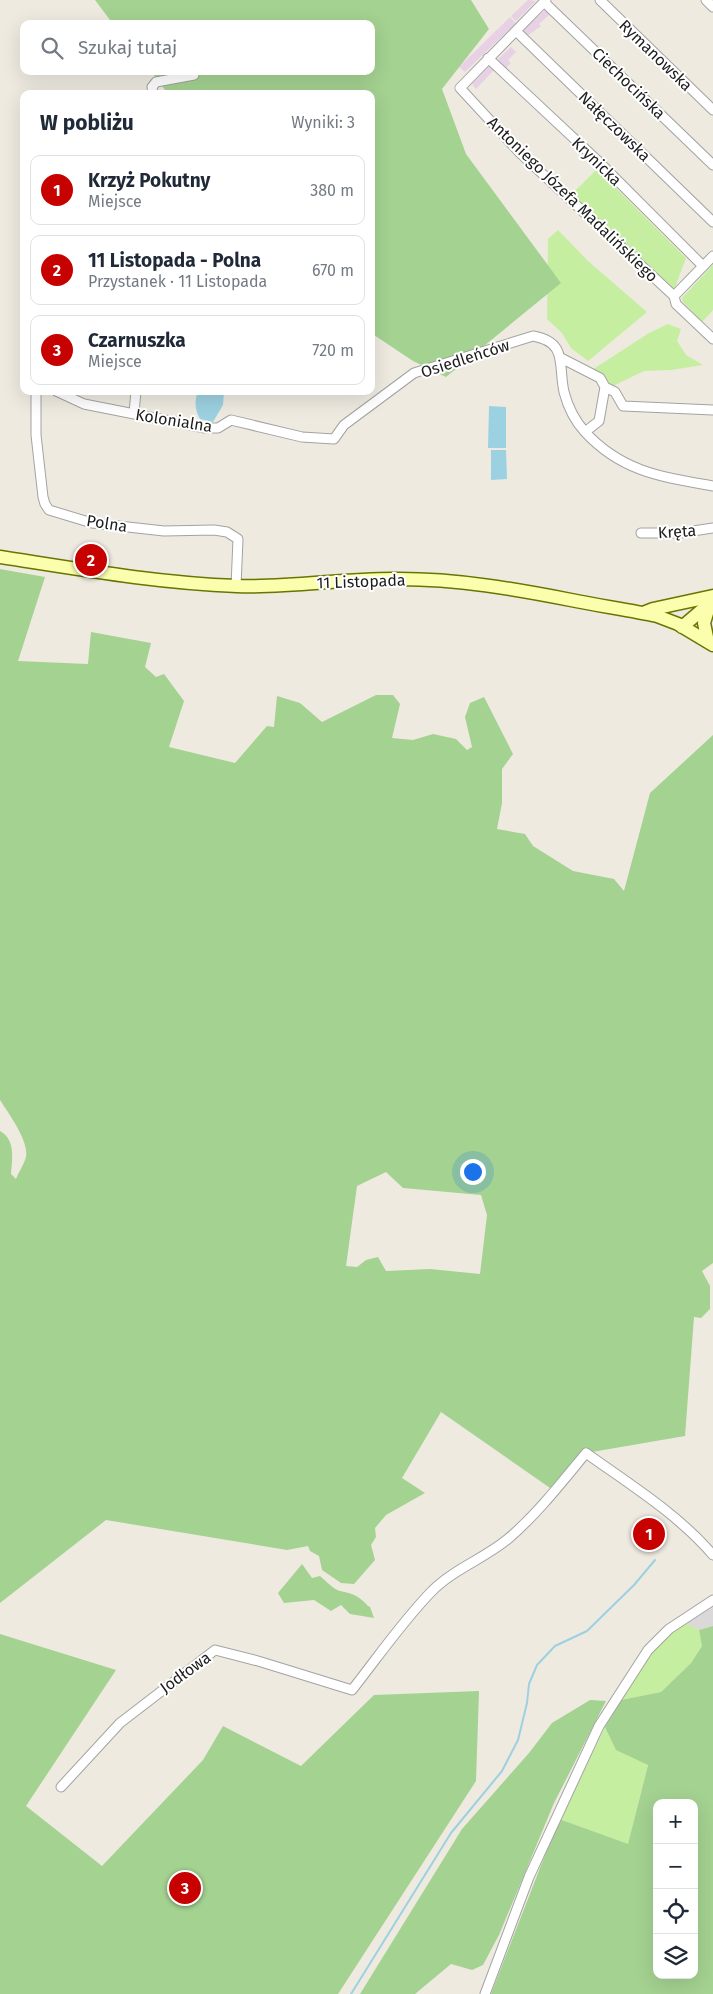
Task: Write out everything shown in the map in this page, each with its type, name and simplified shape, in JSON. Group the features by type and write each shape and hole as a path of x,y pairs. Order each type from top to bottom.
{"main road":[{"name":"11 Listopada","path":"0,557 142,577 236,586 278,586 360,579 438,580 514,589 643,613 680,625 711,644"},
{"path":"643,613 685,602 712,600"},
{"path":"680,625 712,600"},
{"path":"711,644 704,623 712,600"},
{"path":"680,625 679,612 685,602"}],"street":[{"name":"Rymanowska","path":"600,0 713,110"},
{"path":"706,0 713,7"},
{"path":"488,58 545,1"},
{"name":"Ciechocińska","path":"545,1 713,166"},
{"name":"Nałęczowska","path":"516,30 713,222"},
{"name":"Krynicka","path":"488,58 597,160 703,266"},
{"name":"Antoniego Józefa Madalińskiego","path":"488,58 460,88 520,153 674,296"},
{"path":"152,90 152,87 156,82 194,75"},
{"path":"713,256 674,296 676,304 713,339"},
{"name":"Osiedleńców","path":"344,424 414,373 533,336 546,338 557,349 561,358"},
{"path":"713,410 623,406 615,392 605,387 600,378 561,358 561,374 566,399 576,420 585,432 604,450 639,470 651,474 713,486"},
{"path":"585,432 599,421 605,387"},
{"name":"Polna","path":"36,395 36,435 43,497 49,510 92,523 164,531 214,530 227,532 238,539 236,586"},
{"name":"Kolonialna","path":"65,395 84,404 205,428 218,428 231,420 302,437 334,439 344,424"},
{"path":"134,413 136,395"},
{"name":"Kręta","path":"641,533 680,533 713,528"},
{"name":"Jodłowa","path":"61,1787 120,1723 214,1650 258,1661 352,1690 432,1590 508,1539 540,1508 586,1453 641,1492 702,1542 713,1554"},
{"path":"485,1994 529,1877 599,1726 648,1650 669,1628 713,1600"}],"shaded area":[{"path":"528,0 536,1 516,21 511,16"},
{"path":"546,9 550,14 539,24 541,26 527,36 522,31"},
{"path":"510,17 516,23 465,72 459,67"},
{"path":"511,47 516,52 508,60 511,63 506,68 498,59"},
{"path":"491,65 495,69 476,89 472,84"},
{"path":"713,1603 713,1626 699,1630 684,1622"}],"green space":[{"path":"95,0 471,0 489,29 442,89 466,154 561,283 446,377 413,361 375,336 375,90 165,90 154,75 375,75 375,20 110,20"},
{"path":"597,169 686,258 674,290 568,198"},
{"path":"558,230 588,261 647,312 588,361 571,348 562,333 547,319 548,239"},
{"path":"713,265 713,310 702,322 683,302 682,298"},
{"path":"668,324 681,329 677,341 686,355 703,365 671,370 644,371 613,386 592,370 649,333"},
{"path":"0,569 45,577 18,661 88,664 91,632 151,643 145,667 156,677 164,674 184,701 169,747 235,763 267,726 274,727 277,696 300,703 322,722 376,695 393,695 400,704 392,738 413,740 433,734 456,739 467,750 472,747 465,717 470,703 484,697 513,754 502,769 502,803 497,829 525,834 533,846 573,871 614,879 624,891 650,793 713,735 713,1263 702,1271 710,1286 710,1309 701,1318 694,1317 685,1436 586,1453 553,1490 441,1412 402,1478 425,1493 386,1515 375,1528 376,1537 371,1545 375,1560 354,1584 341,1583 322,1570 319,1556 310,1551 308,1546 287,1550 106,1520 0,1603 0,1131 9,1139 11,1144 11,1174 16,1179 25,1160 26,1151 18,1128 0,1100","holes":["386,1172 403,1188 481,1195 487,1215 480,1274 430,1269 386,1271 378,1257 366,1260 357,1267 346,1266 357,1186"]},
{"path":"302,1564 312,1578 320,1576 337,1590 352,1594 361,1599 370,1607 374,1618 350,1614 341,1605 331,1611 314,1600 284,1603 278,1593"},
{"path":"684,1622 699,1630 702,1646 691,1663 661,1692 621,1700 641,1668 657,1648"},
{"path":"713,1626 713,1994 491,1994 559,1819 628,1844 648,1765 616,1750 605,1727 621,1700 661,1692 691,1663 702,1646 699,1630"},
{"path":"0,1634 116,1670 26,1806 102,1866 203,1760 223,1726 301,1766 374,1695 479,1691 476,1781 338,1994 0,1994"},
{"path":"590,1700 606,1701 554,1803 499,1935 483,1965 472,1970 451,1964 415,1994 360,1994 462,1829 529,1753 552,1723"},
{"path":"605,1727 617,1750 648,1764 628,1845 559,1819"}],"water":[{"path":"197,395 224,395 223,405 213,422 200,419 196,409"},
{"path":"489,406 506,407 506,448 488,448"},
{"path":"491,450 506,450 507,479 491,480"}],"waterway":[{"path":"351,1994 451,1833 502,1771 518,1740 527,1703 529,1684 537,1665 555,1646 587,1631 634,1585 655,1560"}],"place":[{"name":"11 Listopada - Polna","path":"91,560"},
{"name":"Krzyż Pokutny","path":"649,1534"},
{"name":"Czarnuszka","path":"185,1888"}]}
